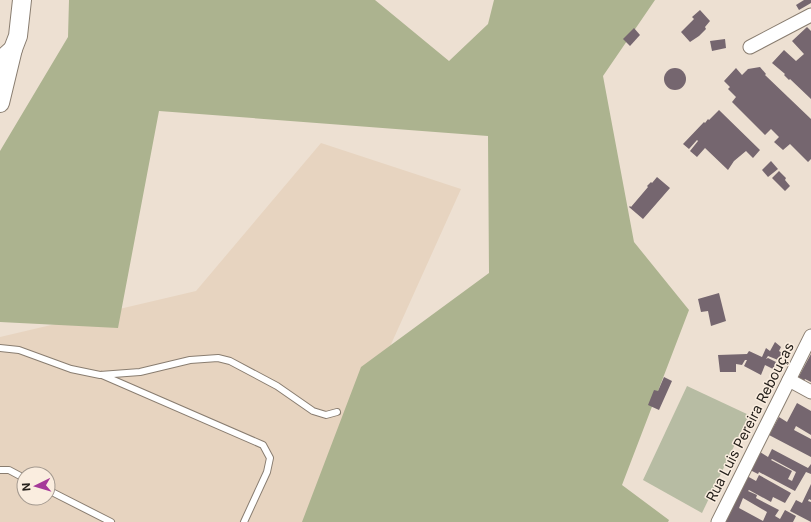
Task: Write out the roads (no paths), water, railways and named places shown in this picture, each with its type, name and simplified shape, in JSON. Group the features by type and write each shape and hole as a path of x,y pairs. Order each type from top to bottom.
{"main road":[{"path":"0,103 6,55 18,36 22,0"}],"street":[{"path":"750,46 811,15"},
{"name":"Rua Luis Pereira Rebouças","path":"718,522 811,336"},
{"path":"789,380 811,392"}],"lane":[{"path":"0,348 20,350 71,369 100,375 263,445 270,458 267,472 244,522"},
{"path":"100,375 140,372 190,360 218,358 230,361 277,386 313,412 326,415 337,412"},
{"path":"0,470 9,470 16,474"},
{"path":"56,494 111,522"}]}
